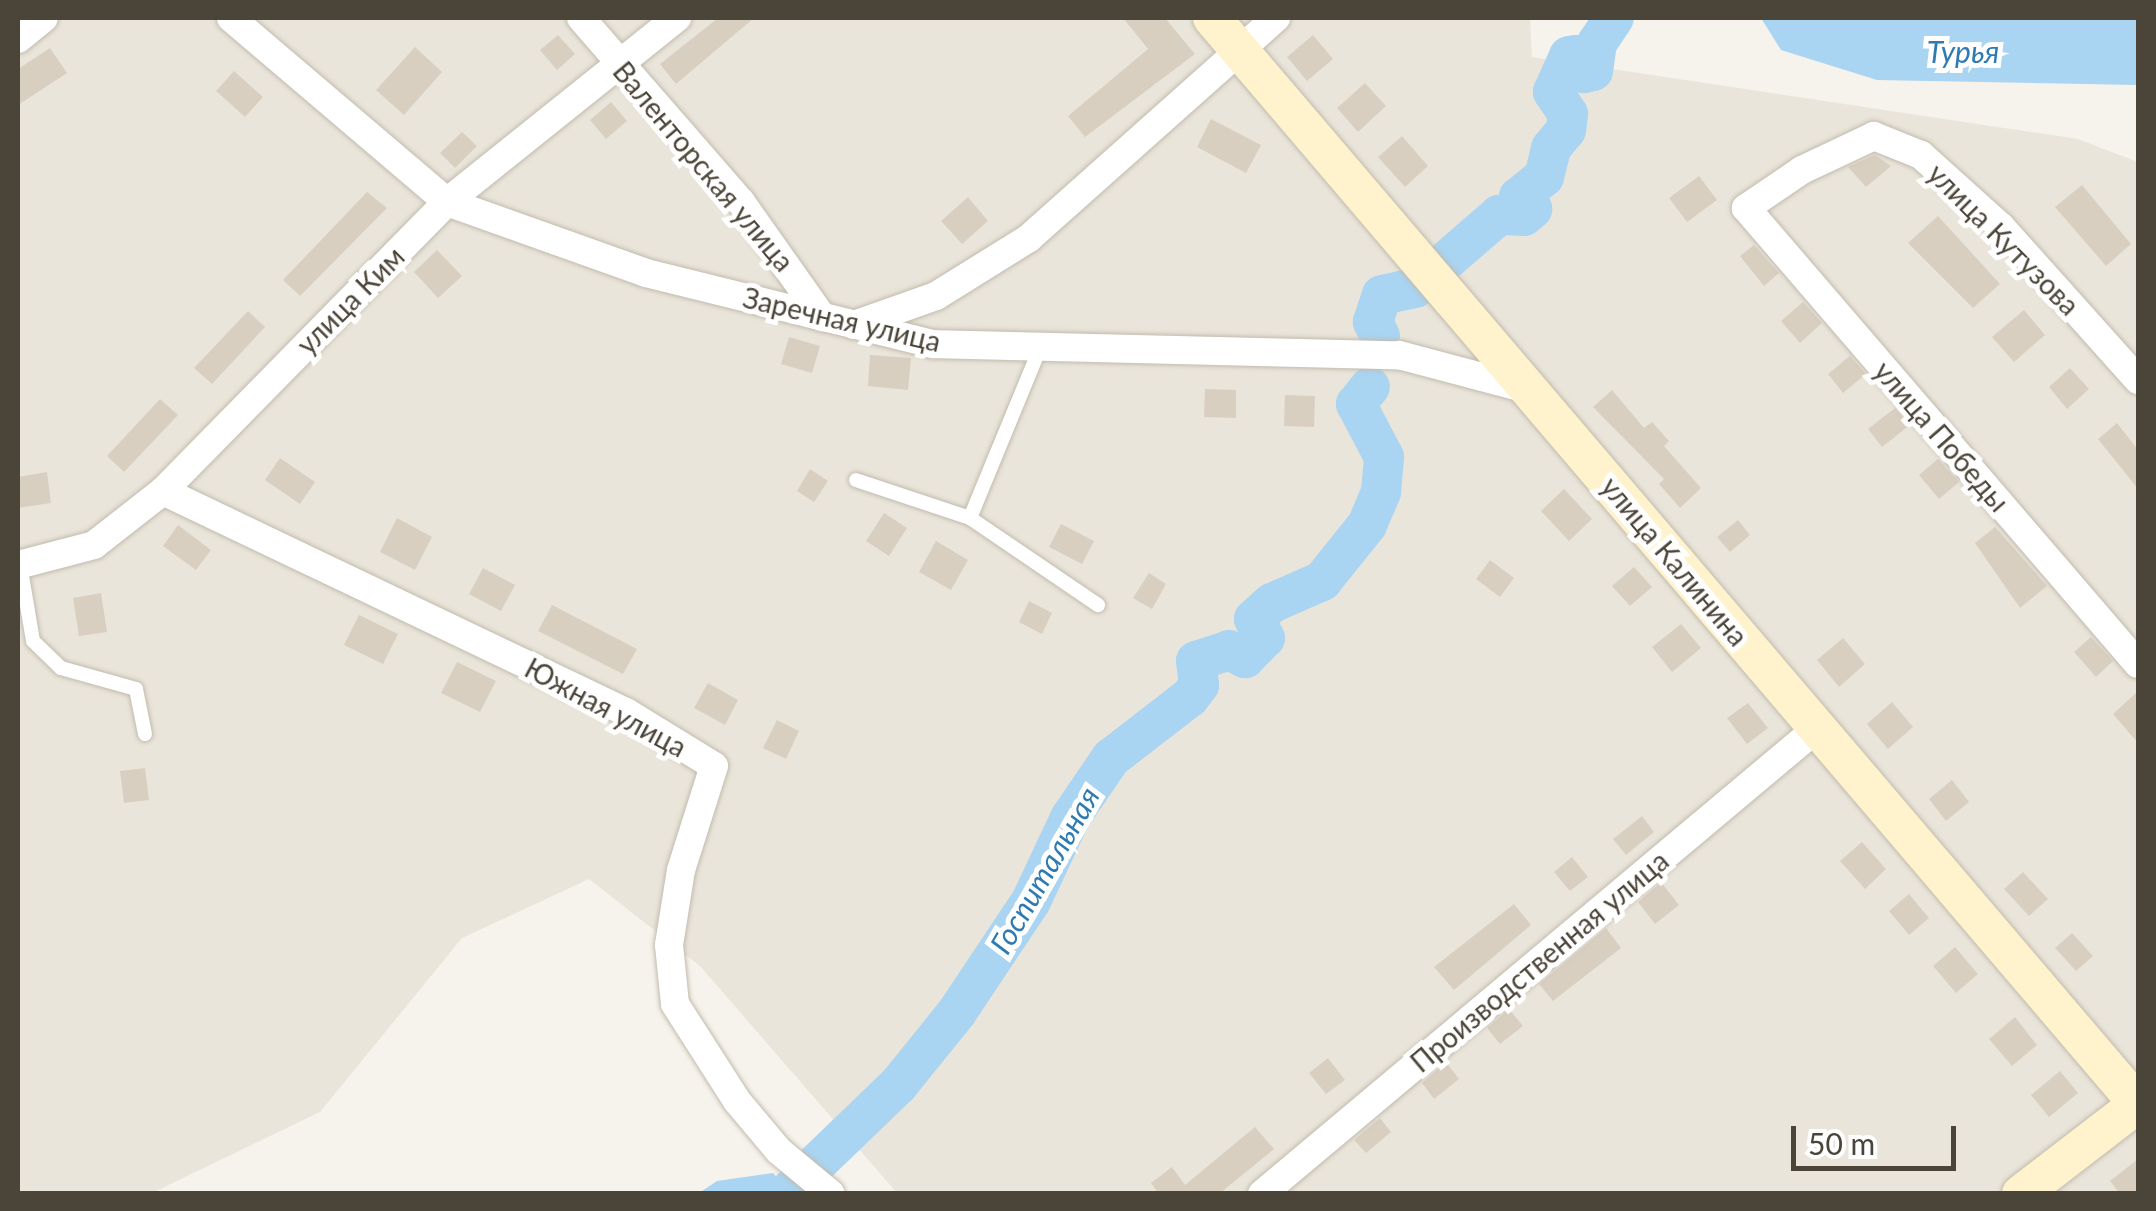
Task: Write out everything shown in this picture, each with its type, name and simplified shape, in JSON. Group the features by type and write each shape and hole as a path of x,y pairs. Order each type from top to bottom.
{"street":[{"path":"18,39 44,18"},
{"name":"Заречная улица","path":"232,18 448,202 646,272 933,344 1040,350 1398,356 1531,390"},
{"name":"Валенторская улица","path":"581,18 741,202 822,317"},
{"name":"улица Ким","path":"19,564 94,545 163,491 448,202 678,18"},
{"name":"улица Калинина","path":"1212,18 2138,1104"},
{"path":"854,324 936,296 1017,247 1276,18"},
{"name":"улица Кутузова","path":"1746,208 1802,170 1874,136 1921,155 2001,227 2138,380"},
{"name":"улица Победы","path":"1746,208 2138,664"},
{"name":"Южная улица","path":"163,491 608,703 714,766 681,870 669,945 676,1004 737,1101 779,1150 830,1194"},
{"name":"Производственная улица","path":"1262,1194 1816,729"},
{"path":"2021,1194 2138,1104"}],"lane":[{"path":"970,518 1040,350"},
{"path":"856,480 970,518 1098,605"},
{"path":"19,564 33,641 61,668 136,689 146,734"}],"shaded area":[{"path":"18,18 1530,18 1532,57 2078,139 2138,162 2138,1193 897,1193 700,966 589,879 462,938 320,1112 152,1193 18,1193"}],"water":[{"name":"Турья","path":"1761,18 2138,18 2138,85 1877,80 1781,50"},
{"path":"773,1173 791,1193 699,1193 717,1181"}],"building":[{"path":"718,18 754,18 676,84 660,64"},
{"path":"1123,18 1165,18 1195,54 1085,137 1068,116 1148,49"},
{"path":"558,35 575,54 557,70 540,50"},
{"path":"1313,35 1333,59 1307,81 1287,57"},
{"path":"415,47 442,72 404,115 376,90"},
{"path":"50,48 67,73 18,105 18,69"},
{"path":"234,71 263,97 245,117 216,91"},
{"path":"1365,83 1386,106 1358,132 1337,108"},
{"path":"611,102 627,121 606,139 590,120"},
{"path":"1211,119 1261,145 1246,173 1197,147"},
{"path":"462,132 477,146 455,168 440,153"},
{"path":"1402,136 1428,166 1405,187 1378,157"},
{"path":"1875,155 1891,166 1866,187 1848,167"},
{"path":"1699,176 1717,200 1687,222 1669,198"},
{"path":"2082,185 2131,244 2106,266 2055,207"},
{"path":"367,192 387,208 300,296 283,280"},
{"path":"968,197 988,221 962,244 941,221"},
{"path":"1938,216 2000,284 1973,308 1908,243"},
{"path":"1754,245 1779,273 1764,286 1740,256"},
{"path":"437,250 462,276 438,298 414,272"},
{"path":"1803,302 1822,323 1800,343 1781,321"},
{"path":"2024,310 2045,335 2014,362 1992,337"},
{"path":"248,311 265,327 212,384 194,368"},
{"path":"789,337 820,346 812,373 781,364"},
{"path":"870,355 911,358 908,390 868,386"},
{"path":"1850,356 1866,374 1843,393 1828,374"},
{"path":"2070,368 2089,389 2067,409 2049,387"},
{"path":"1205,389 1236,390 1236,418 1204,417"},
{"path":"1612,390 1644,428 1652,422 1669,441 1664,446 1701,488 1680,508 1659,484 1664,479 1593,407"},
{"path":"1285,395 1315,396 1314,427 1284,426"},
{"path":"160,399 178,415 124,472 107,456"},
{"path":"1895,408 1910,425 1882,447 1868,429"},
{"path":"2117,423 2138,450 2138,489 2098,439"},
{"path":"280,458 315,482 300,504 265,480"},
{"path":"1938,459 1959,482 1939,499 1919,475"},
{"path":"810,469 828,481 814,502 797,491"},
{"path":"47,472 51,503 18,508 18,477"},
{"path":"1564,489 1592,519 1569,541 1541,511"},
{"path":"884,513 907,528 889,556 866,541"},
{"path":"397,518 432,537 415,570 380,552"},
{"path":"1738,520 1750,535 1730,552 1717,537"},
{"path":"1061,524 1094,541 1082,564 1049,547"},
{"path":"178,525 211,550 196,570 163,546"},
{"path":"1995,527 2047,586 2020,608 1975,543"},
{"path":"936,541 968,560 951,590 919,572"},
{"path":"1490,560 1514,578 1500,597 1476,579"},
{"path":"1634,567 1652,587 1630,606 1612,586"},
{"path":"483,568 515,585 501,611 469,594"},
{"path":"1149,573 1166,584 1152,609 1133,598"},
{"path":"101,593 107,632 79,636 73,598"},
{"path":"1029,601 1052,613 1042,634 1019,622"},
{"path":"552,605 637,649 623,674 538,631"},
{"path":"359,615 398,634 383,664 344,645"},
{"path":"1681,624 1701,648 1672,672 1652,647"},
{"path":"2091,637 2113,661 2096,677 2074,652"},
{"path":"1843,638 1865,664 1839,687 1817,660"},
{"path":"457,662 496,681 480,712 441,693"},
{"path":"708,683 738,700 725,725 694,708"},
{"path":"2138,691 2138,743 2113,714"},
{"path":"1892,702 1913,727 1888,749 1867,724"},
{"path":"1748,703 1768,728 1747,744 1727,718"},
{"path":"777,720 799,731 786,759 763,748"},
{"path":"145,768 149,800 124,803 120,771"},
{"path":"1952,780 1969,802 1946,821 1929,799"},
{"path":"1642,816 1654,832 1626,855 1613,839"},
{"path":"1862,842 1886,869 1865,889 1840,861"},
{"path":"1572,857 1588,877 1570,891 1554,872"},
{"path":"2023,872 2048,899 2029,916 2004,889"},
{"path":"1661,882 1679,905 1655,924 1638,902"},
{"path":"1909,894 1929,918 1909,935 1889,911"},
{"path":"1514,904 1531,925 1454,990 1434,967"},
{"path":"1606,928 1621,948 1553,1001 1539,984"},
{"path":"2072,933 2093,956 2076,971 2055,948"},
{"path":"1955,947 1978,974 1956,993 1933,966"},
{"path":"1509,1009 1523,1026 1500,1044 1487,1028"},
{"path":"2015,1017 2037,1045 2012,1066 1989,1039"},
{"path":"1328,1058 1345,1080 1326,1094 1309,1073"},
{"path":"1446,1062 1459,1079 1434,1099 1422,1083"},
{"path":"2060,1071 2078,1093 2049,1117 2031,1095"},
{"path":"1380,1118 1391,1132 1366,1153 1354,1140"},
{"path":"1255,1127 1274,1149 1219,1194 1159,1194 1151,1183 1172,1167 1185,1185"},
{"path":"2138,1159 2138,1194 2120,1194 2110,1181"}],"waterway":[{"name":"Госпитальная","path":"1447,260 1499,215 1524,216 1532,209 1519,197 1544,177 1551,148 1566,130 1568,114 1553,92 1569,56 1576,55 1584,73 1593,71 1597,43 1614,18"},
{"name":"Госпитальная","path":"1380,336 1373,322 1382,295 1415,288"},
{"name":"Госпитальная","path":"816,1164 899,1084 957,1012 1031,901 1070,818 1111,758 1190,697 1199,685 1196,661 1229,650 1245,658 1265,638 1254,619 1272,603 1322,581 1367,525 1381,492 1384,457 1356,404 1370,387"},
{"name":"Госпитальная","path":"788,1194 792,1188"}]}
